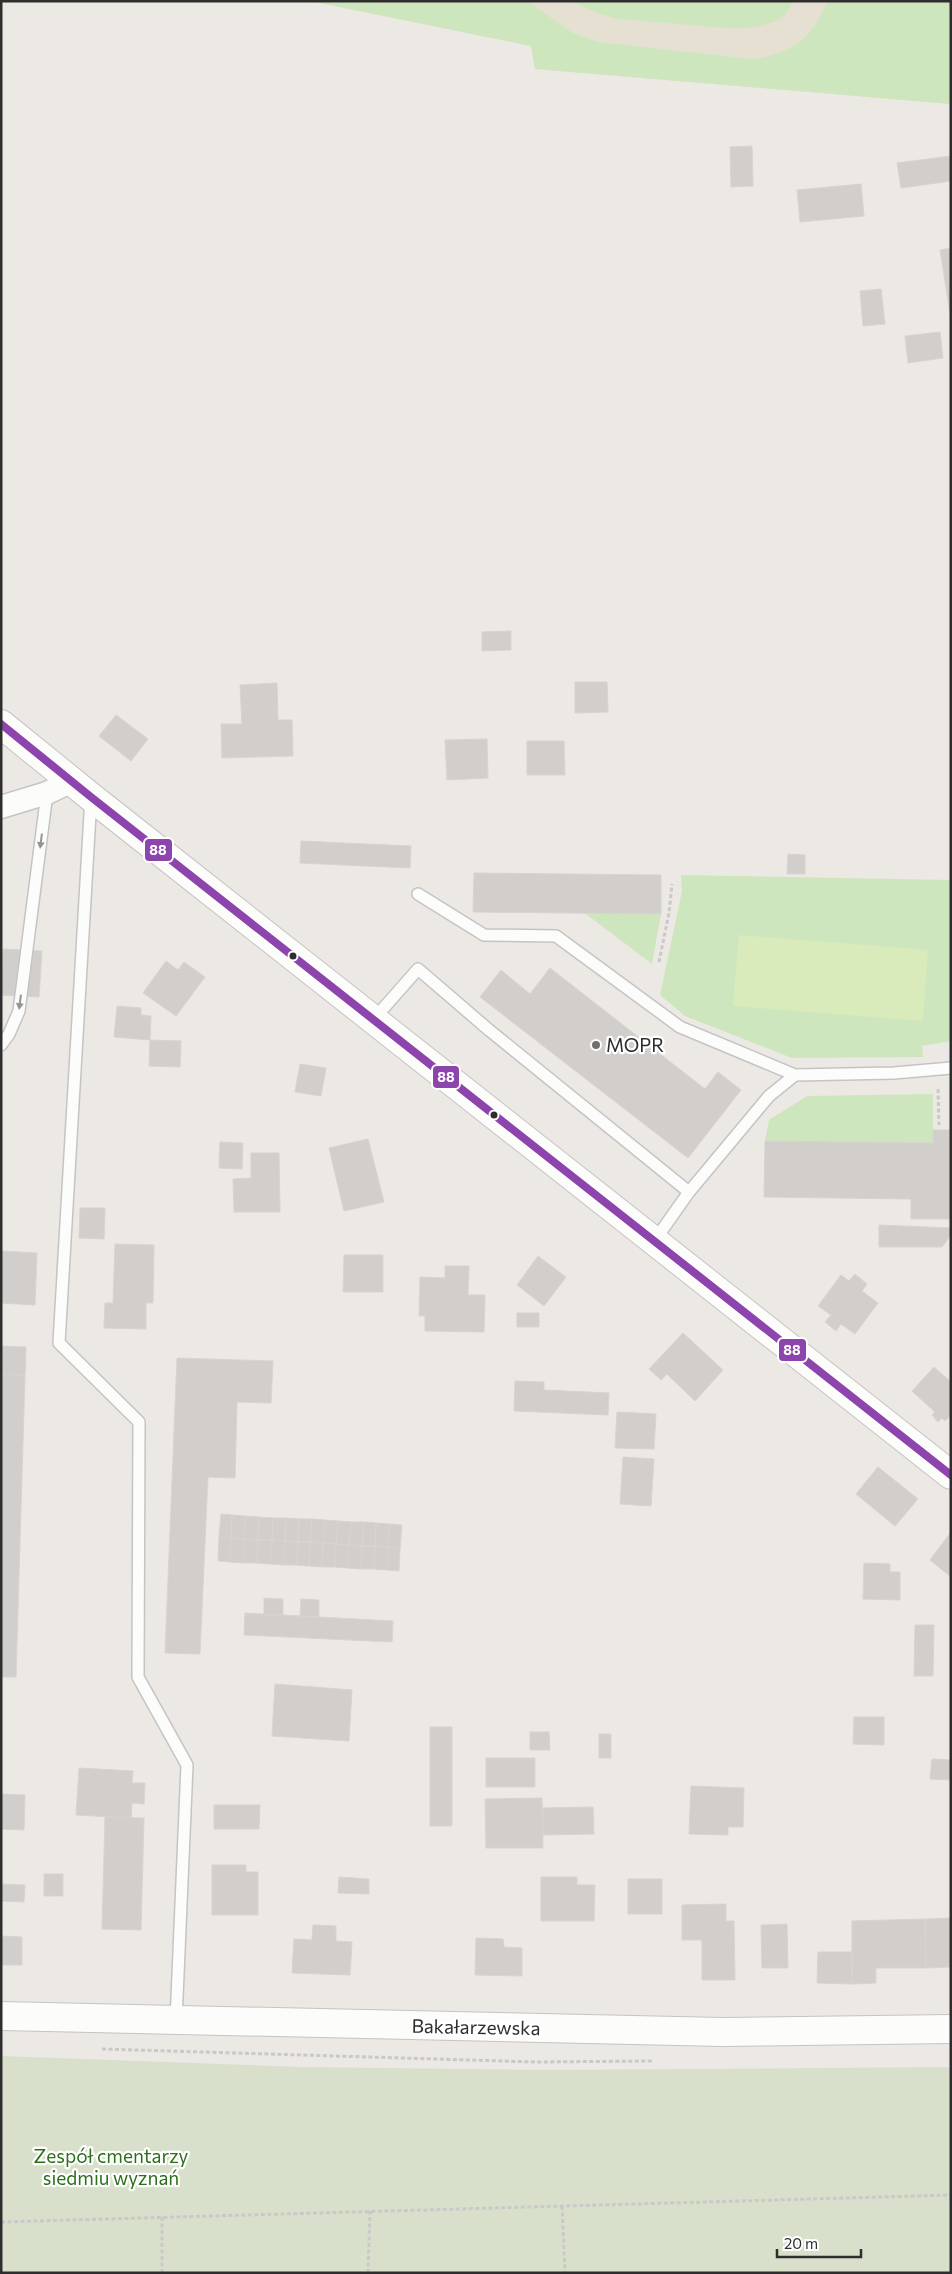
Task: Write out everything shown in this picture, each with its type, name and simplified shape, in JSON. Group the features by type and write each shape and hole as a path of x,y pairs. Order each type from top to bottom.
{"street":[{"path":"1,724 951,1475"},
{"path":"1,807 47,792 82,789"},
{"name":"Bakałarzewska","path":"1,2016 723,2032 951,2029"}],"lane":[{"path":"82,789 59,1343 140,1422 138,1677 187,1765 176,2020"},
{"path":"1,1045 9,1034 19,1011 47,792"},
{"path":"418,894 484,935 556,936 680,1027 795,1075 894,1073 951,1068"},
{"path":"374,1019 418,969 489,1030 689,1192"},
{"path":"655,1240 689,1192 769,1096 795,1075"}],"path":[{"path":"659,962 669,913 672,884"},
{"path":"1,2222 951,2195"},
{"path":"562,2206 565,2273"},
{"path":"368,2273 370,2211"},
{"path":"162,2217 162,2273"}],"shaded area":[{"path":"310,1 951,1 951,104 535,69 531,46"}],"green space":[{"path":"310,1 527,1 573,33 598,42 752,59 778,53 789,49 799,42 808,35 815,25 827,1 951,1 951,104 535,69 531,46"},
{"path":"571,1 794,1 785,15 775,22 750,28 724,28 618,19 599,14"},
{"path":"681,875 951,880 951,1041 922,1046 923,1057 792,1058 685,1016 660,995 682,891"},
{"path":"586,914 661,914 652,964"},
{"path":"739,935 928,950 923,1021 733,1006"},
{"path":"933,1094 933,1143 765,1141 769,1120 807,1096"},
{"name":"Zespół cmentarzy siedmiu wyznań","path":"1,2056 301,2067 543,2070 951,2067 951,2273 1,2273"}],"building":[{"path":"752,146 753,186 731,187 730,147"},
{"path":"951,156 951,181 901,188 897,163"},
{"path":"861,184 864,216 800,222 797,190"},
{"path":"951,248 951,320 940,250"},
{"path":"881,289 885,324 863,326 860,291"},
{"path":"940,332 943,358 908,363 905,336"},
{"path":"511,631 511,650 482,651 482,632"},
{"path":"575,682 607,682 608,712 575,713"},
{"path":"277,683 278,720 292,720 293,756 222,758 221,724 242,724 240,685"},
{"path":"116,715 148,739 131,761 99,736"},
{"path":"487,739 488,778 447,780 445,740"},
{"path":"527,741 564,741 565,775 527,775"},
{"path":"301,841 411,846 410,868 300,863"},
{"path":"788,854 805,855 805,874 787,874"},
{"path":"474,873 661,875 661,914 473,912"},
{"path":"3,949 42,951 39,997 1,995"},
{"path":"166,961 178,970 184,962 205,977 176,1016 143,993"},
{"name":"MOPR","path":"550,968 705,1089 718,1072 741,1090 688,1158 480,997 501,970 530,994"},
{"path":"117,1006 141,1008 141,1015 151,1016 150,1040 114,1037"},
{"path":"150,1040 181,1041 180,1067 149,1066"},
{"path":"300,1064 326,1068 321,1096 295,1092"},
{"path":"933,1130 951,1130 951,1219 911,1219 911,1199 764,1197 765,1141 933,1143"},
{"path":"368,1139 384,1202 344,1211 329,1148"},
{"path":"220,1142 243,1143 242,1169 219,1168"},
{"path":"251,1153 279,1153 280,1212 234,1212 233,1179 251,1178"},
{"path":"80,1208 105,1208 104,1239 79,1238"},
{"path":"879,1225 951,1228 951,1235 942,1247 879,1247"},
{"path":"115,1244 154,1245 153,1303 146,1303 146,1329 104,1328 105,1303 113,1303"},
{"path":"1,1251 37,1253 35,1305 1,1303"},
{"path":"344,1255 383,1255 383,1292 343,1292"},
{"path":"538,1256 566,1277 544,1306 517,1285"},
{"path":"445,1266 469,1266 468,1295 485,1295 484,1332 425,1331 425,1316 419,1316 420,1277 445,1278"},
{"path":"855,1274 867,1284 862,1291 878,1303 855,1334 841,1324 836,1331 825,1322 831,1315 818,1306 841,1275 849,1281"},
{"path":"517,1313 539,1313 539,1327 517,1327"},
{"path":"683,1333 723,1370 695,1401 667,1374 661,1380 649,1369"},
{"path":"1,1346 26,1347 25,1375 1,1374"},
{"path":"177,1358 273,1361 271,1403 237,1402 235,1478 208,1477 200,1654 165,1653"},
{"path":"934,1367 951,1382 951,1415 945,1421 942,1418 938,1422 932,1415 935,1412 912,1391"},
{"path":"1,1374 25,1375 16,1677 1,1677"},
{"path":"515,1381 544,1382 544,1390 609,1393 608,1415 514,1411"},
{"path":"617,1412 656,1414 654,1449 615,1448"},
{"path":"623,1457 654,1459 651,1506 620,1504"},
{"path":"878,1467 918,1499 895,1526 856,1494"},
{"path":"221,1514 232,1515 231,1538 219,1537"},
{"path":"232,1515 245,1516 244,1539 231,1538"},
{"path":"245,1516 259,1517 258,1540 244,1539"},
{"path":"259,1517 273,1518 272,1540 258,1540"},
{"path":"273,1518 286,1518 285,1541 272,1540"},
{"path":"286,1518 299,1519 298,1542 285,1541"},
{"path":"299,1519 312,1519 310,1542 298,1542"},
{"path":"312,1519 325,1520 323,1543 310,1542"},
{"path":"325,1520 338,1521 336,1544 323,1543"},
{"path":"338,1521 351,1522 349,1545 336,1544"},
{"path":"351,1522 364,1522 362,1546 349,1545"},
{"path":"364,1522 376,1523 375,1546 362,1546"},
{"path":"376,1523 389,1524 388,1547 375,1546"},
{"path":"389,1524 402,1525 400,1548 388,1547"},
{"path":"951,1532 951,1577 930,1560"},
{"path":"219,1537 231,1538 230,1562 218,1561"},
{"path":"231,1538 244,1539 243,1563 230,1562"},
{"path":"244,1539 258,1540 257,1563 243,1563"},
{"path":"258,1540 272,1540 270,1564 257,1563"},
{"path":"272,1540 285,1541 283,1565 270,1564"},
{"path":"285,1541 298,1542 296,1565 283,1565"},
{"path":"298,1542 310,1542 309,1566 296,1565"},
{"path":"310,1542 323,1543 322,1567 309,1566"},
{"path":"323,1543 336,1544 335,1567 322,1567"},
{"path":"336,1544 349,1545 348,1568 335,1567"},
{"path":"349,1545 362,1546 361,1569 348,1568"},
{"path":"362,1546 375,1546 374,1569 361,1569"},
{"path":"375,1546 388,1547 387,1570 374,1569"},
{"path":"388,1547 400,1548 399,1571 387,1570"},
{"path":"864,1563 890,1564 890,1572 900,1572 900,1600 863,1599"},
{"path":"264,1598 283,1599 283,1615 264,1615"},
{"path":"301,1599 319,1600 319,1617 300,1617"},
{"path":"245,1613 393,1621 392,1642 244,1635"},
{"path":"915,1625 934,1625 933,1676 914,1676"},
{"path":"275,1684 352,1690 349,1741 272,1736"},
{"path":"854,1717 884,1717 884,1745 853,1744"},
{"path":"430,1727 452,1727 452,1826 430,1826"},
{"path":"530,1732 549,1732 550,1750 530,1750"},
{"path":"599,1734 611,1734 611,1758 599,1758"},
{"path":"486,1758 535,1758 535,1787 486,1787"},
{"path":"932,1759 951,1760 951,1780 930,1779"},
{"path":"79,1768 133,1771 132,1783 145,1783 144,1804 132,1803 131,1818 76,1815"},
{"path":"691,1786 744,1788 743,1827 728,1827 728,1835 689,1834"},
{"path":"1,1794 25,1795 24,1830 1,1829"},
{"path":"542,1798 543,1848 486,1848 485,1799"},
{"path":"214,1805 260,1805 259,1829 214,1829"},
{"path":"593,1807 594,1834 543,1835 543,1808"},
{"path":"105,1817 144,1818 141,1930 102,1929"},
{"path":"212,1865 246,1865 246,1872 258,1872 258,1915 212,1915"},
{"path":"44,1874 63,1874 63,1896 44,1896"},
{"path":"339,1877 369,1879 369,1894 338,1893"},
{"path":"541,1877 577,1877 577,1885 595,1885 594,1921 541,1921"},
{"path":"628,1879 662,1879 662,1914 628,1914"},
{"path":"1,1884 25,1885 24,1902 1,1901"},
{"path":"726,1904 726,1921 734,1921 735,1980 702,1980 702,1940 682,1940 682,1905"},
{"path":"951,1918 951,1967 926,1968 925,1919"},
{"path":"925,1919 926,1968 876,1968 876,1983 852,1984 852,1921"},
{"path":"787,1924 788,1968 762,1968 761,1925"},
{"path":"313,1925 336,1926 336,1941 352,1942 350,1975 292,1973 294,1939 312,1940"},
{"path":"1,1936 22,1937 22,1965 1,1965"},
{"path":"476,1938 503,1939 504,1947 522,1948 522,1976 475,1975"},
{"path":"818,1952 853,1952 852,1984 817,1983"}],"transit line":[{"name":"88","path":"1,724 951,1475"}],"place":[{"name":"MOPR","path":"596,1045"}]}
